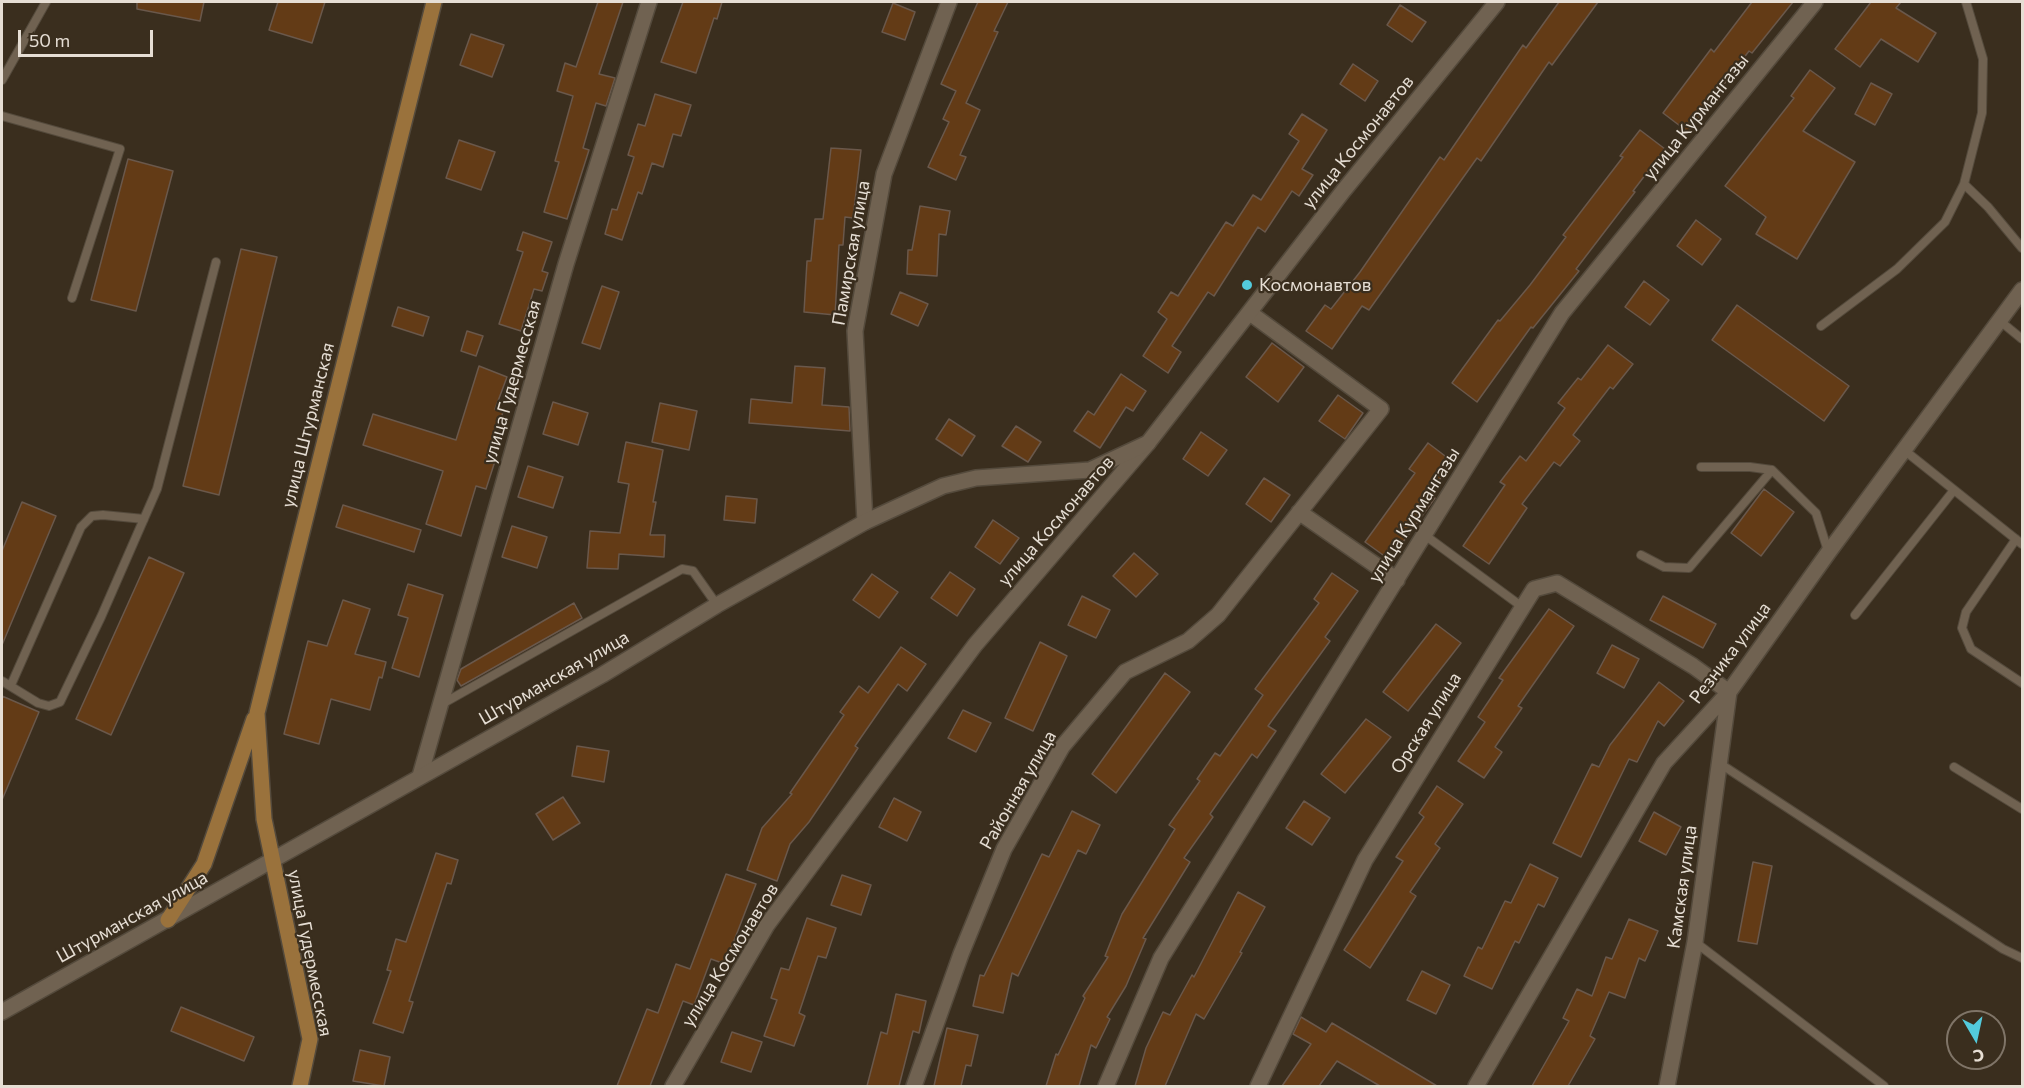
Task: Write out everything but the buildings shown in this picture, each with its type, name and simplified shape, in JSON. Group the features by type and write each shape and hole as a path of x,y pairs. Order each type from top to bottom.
{"main road":[{"name":"улица Штурманская","path":"273,861 264,819 258,708 434,2"},
{"path":"168,920 204,864 258,708"},
{"name":"улица Гудермесская","path":"273,861 310,1039 300,1086"}],"street":[{"name":"улица Гудермесская","path":"420,776 566,264 649,2"},
{"name":"Памирская улица","path":"865,522 855,331 885,174 949,2"},
{"name":"улица Космонавтов","path":"672,1086 767,925 975,645 1149,443 1250,312 1497,2"},
{"name":"улица Курмангазы","path":"1106,1086 1161,958 1396,580 1426,536 1562,314 1815,2"},
{"name":"Резника улица","path":"1476,1086 1664,763 1730,692 1828,553 2022,290"},
{"name":"Районная улица","path":"914,1086 961,954 1004,849 1062,747 1125,672 1188,641 1218,615 1381,409 1250,312"},
{"name":"Штурманская улица","path":"2,1012 602,675 717,605 865,522 943,486 976,478 1090,470 1149,443"},
{"path":"1299,513 1396,580"},
{"name":"Орская улица","path":"1258,1086 1365,860 1521,606 1534,589 1557,583 1693,666 1730,692"},
{"name":"Камская улица","path":"1667,1086 1695,942 1730,692"}],"lane":[{"path":"2,80 46,2"},
{"path":"1821,326 1897,269 1945,222 1964,183 1982,113 1983,59 1966,2"},
{"path":"2,116 120,148 72,298"},
{"path":"1964,183 1988,207 2022,248"},
{"path":"2,681 38,703 49,706 60,702 158,489 216,262"},
{"path":"2000,321 2022,339"},
{"path":"1904,450 2019,542 1966,612 1962,628 1971,649 2022,683"},
{"path":"1701,467 1772,470 1816,513 1828,553"},
{"path":"1641,555 1664,567 1689,568 1772,470"},
{"path":"1855,615 1954,490"},
{"path":"11,685 81,527 92,516 144,519"},
{"path":"1426,536 1521,606"},
{"path":"440,705 682,569 693,572 717,605"},
{"path":"1719,763 1983,936 2022,958"},
{"path":"1954,767 2022,808"},
{"path":"1695,942 1884,1086"}],"place":[{"name":"Космонавтов","path":"1247,285"}]}
